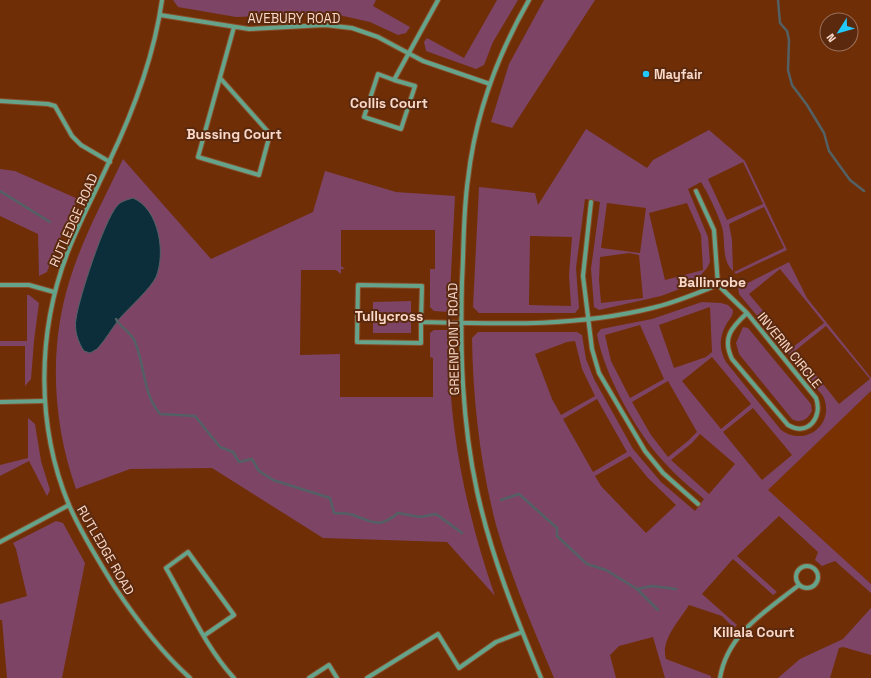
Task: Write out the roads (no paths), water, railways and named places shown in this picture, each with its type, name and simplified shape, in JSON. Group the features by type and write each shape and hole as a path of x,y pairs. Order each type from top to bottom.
{"street":[{"name":"RUTLEDGE ROAD","path":"162,0 152,53 142,85 110,162 73,239 54,292 46,338 45,401 54,454 69,505 87,542 122,597 160,648 190,678"},
{"path":"394,80 407,53 438,0"},
{"name":"GREENPOINT ROAD","path":"530,0 508,40 490,84 477,128 468,179 461,322 462,380 468,441 477,490 497,562 522,632 541,678"},
{"name":"AVEBURY ROAD","path":"160,15 234,28 254,29 338,26 365,32 439,67 490,84"},
{"path":"221,79 270,134 259,175 198,157 234,28"},
{"path":"378,74 394,80 415,86 401,129 364,117 378,74"},
{"path":"0,101 55,106 72,136 81,146 110,162"},
{"path":"421,322 536,324 588,320 654,308 718,285 714,230 696,191"},
{"path":"591,202 583,268 592,349 599,373 634,436 663,473 698,504"},
{"path":"0,285 29,285 54,292"},
{"path":"358,285 422,286 421,322 421,343 357,342 358,285"},
{"name":"INVERIN CIRCLE","path":"718,285 747,313 816,398 819,410 813,422 808,426 801,429 794,429 788,425 732,359 729,351 730,333 734,325 747,313"},
{"path":"0,402 45,401"},
{"path":"0,542 69,505"},
{"path":"205,635 234,615 188,552 166,568 205,635 219,659 234,678"},
{"path":"806,566 815,570 817,579 813,586 804,588 799,585 796,578 798,570 806,566"},
{"path":"720,678 725,657 736,638 799,585"},
{"path":"367,678 438,634 459,668 496,642 522,632"},
{"path":"309,678 329,665 337,678"}],"water":[{"path":"133,198 142,204 149,212 154,222 160,244 159,267 156,277 150,287 120,318 98,348 90,353 84,351 78,340 76,332 76,319 78,309 99,243 112,214 120,203"}],"waterway":[{"path":"778,0 780,23 787,31 789,40 788,70 792,85 807,105 824,133 829,151 850,180 864,191"},
{"path":"0,191 50,222"},
{"path":"116,319 131,335 135,342 150,398 160,414 195,416 220,447 233,452 239,462 252,459 259,471 273,480 330,498 334,513 351,514 376,523 386,521 398,513 420,517 436,514 462,533"},
{"path":"501,500 519,494 557,528 557,536 587,564 606,570 637,589 658,610"},
{"path":"638,589 652,586 676,589"}],"place":[{"name":"Mayfair","path":"646,74"}],"district":[{"name":"Collis Court","path":"389,103"},
{"name":"Bussing Court","path":"234,134"},
{"name":"Ballinrobe","path":"712,282"},
{"name":"Tullycross","path":"389,316"},
{"name":"Killala Court","path":"754,632"}]}
